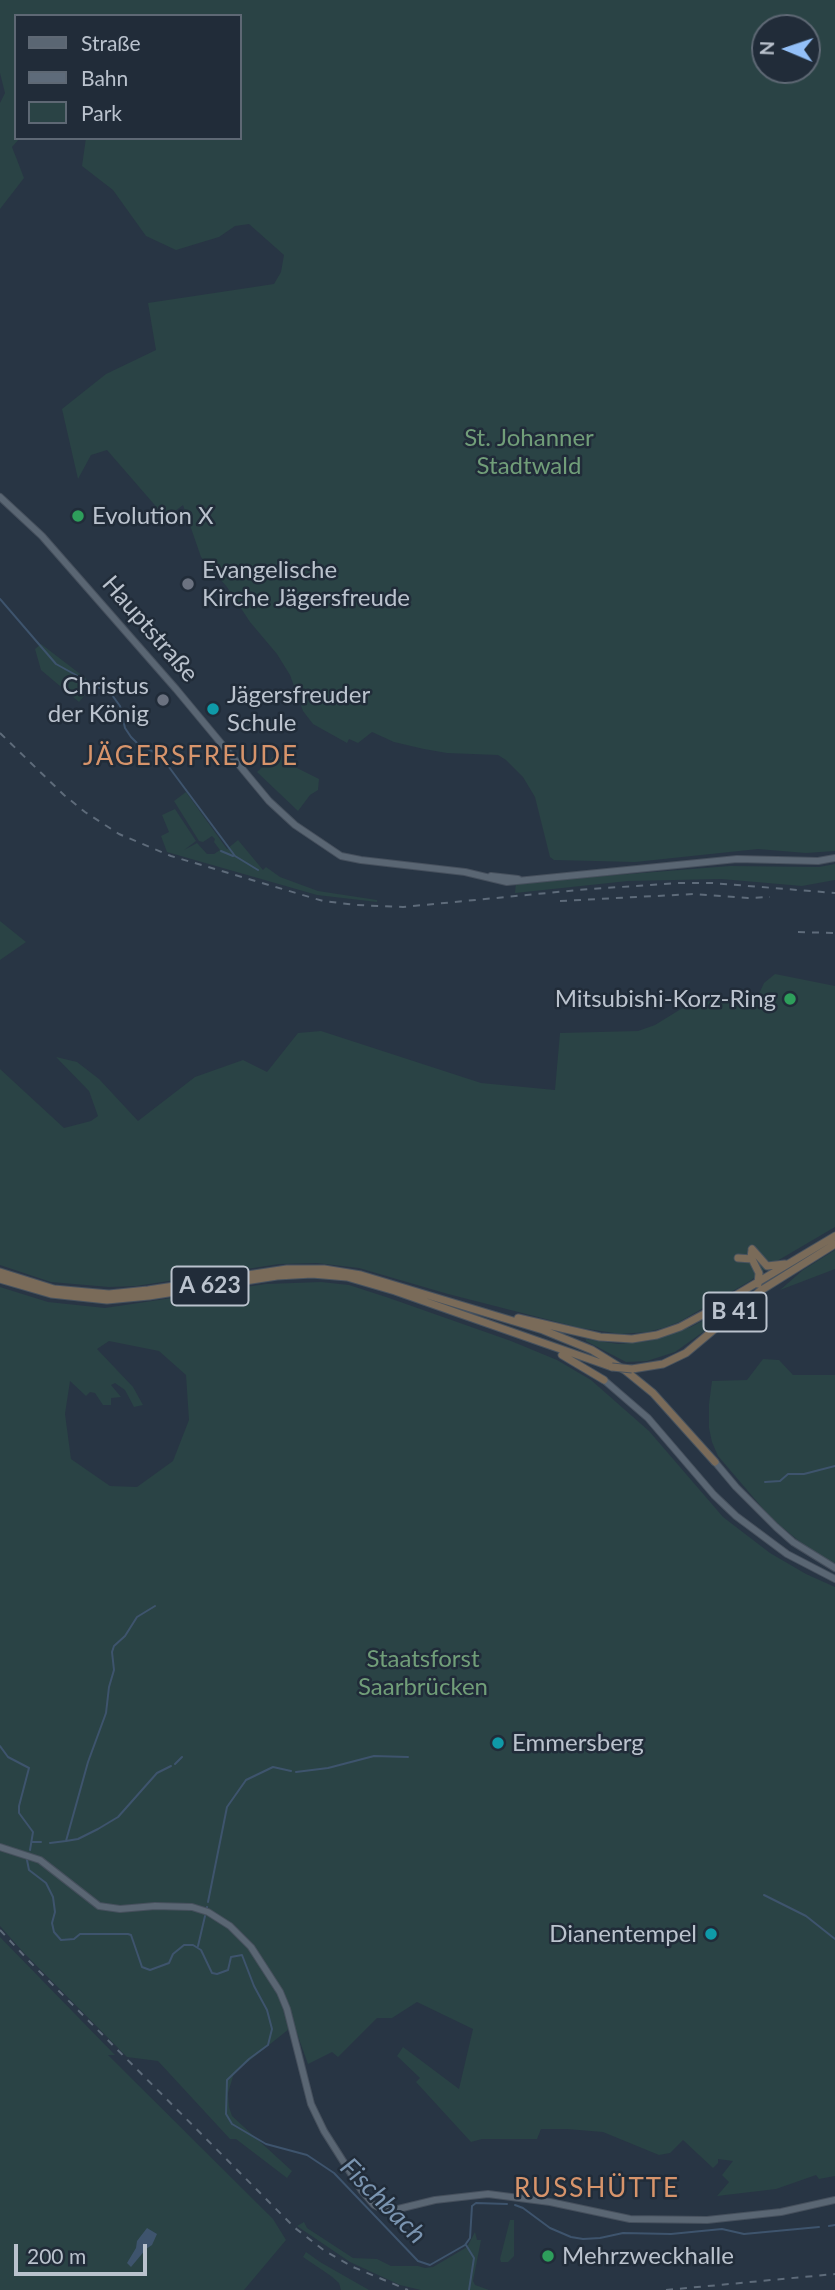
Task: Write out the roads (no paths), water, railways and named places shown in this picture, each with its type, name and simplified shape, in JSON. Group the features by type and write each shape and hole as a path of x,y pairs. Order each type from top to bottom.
{"highway":[{"name":"B 41","path":"482,1311 600,1337 645,1338 680,1327 835,1236"},
{"name":"B 41","path":"504,1330 612,1367 632,1369 663,1364 686,1353 760,1291 835,1244"},
{"path":"758,1283 758,1269 752,1259 752,1249 767,1266 791,1262"},
{"path":"738,1258 752,1259"},
{"name":"A 623","path":"0,1272 54,1289 109,1294 275,1270 337,1270 372,1277 482,1311"},
{"name":"A 623","path":"0,1279 51,1294 107,1300 277,1276 312,1274 361,1280 504,1330"},
{"path":"482,1311 577,1342 626,1371 653,1393 715,1462"},
{"path":"504,1330 562,1355 604,1380"}],"main road":[{"name":"Hauptstraße","path":"0,497 35,528 182,695 256,787 295,825 325,847 347,858 517,879 752,858 818,861 835,858"},
{"path":"604,1380 648,1418 714,1495 736,1516 787,1553 835,1579"},
{"path":"715,1462 776,1527 793,1542 835,1568"},
{"path":"0,1847 40,1860 99,1906 120,1909 192,1907 208,1912 230,1926 251,1947 279,1990 287,2009 316,2116 346,2168 374,2205 382,2209 394,2210 435,2200 488,2194 550,2202 630,2219 698,2220 781,2212 835,2200"}],"water":[{"path":"147,2228 157,2234 152,2245 131,2267 127,2263 137,2241"}],"waterway":[{"path":"0,599 56,664 112,695 120,706 125,728 131,737 138,744 160,755 235,856 258,870"},
{"path":"221,851 233,856"},
{"path":"765,1482 780,1481 788,1474 804,1474 835,1466"},
{"path":"50,1843 66,1841 88,1762 106,1713 114,1670 114,1646 125,1636 137,1617 155,1606"},
{"name":"Fischbach","path":"0,1746 8,1757 29,1768 19,1813 33,1832 30,1850"},
{"path":"296,1772 328,1768 374,1756 408,1757"},
{"path":"175,1764 182,1757"},
{"path":"66,1841 78,1839 118,1817 157,1773 171,1766"},
{"path":"208,1902 227,1807 246,1780 273,1767 291,1771"},
{"path":"32,1842 41,1842"},
{"name":"Fischbach","path":"27,1860 29,1870 46,1883 53,1897 55,1912 52,1923 54,1932 61,1940 74,1939 80,1934 131,1935 142,1967 150,1970 169,1963 173,1954 184,1945 193,1945 201,1950 212,1973 217,1974 228,1970 231,1957 242,1955 267,2010 272,2029 268,2045 227,2080 226,2114 232,2124 266,2144 307,2155 334,2173 418,2261 430,2265 465,2245 470,2238 472,2206 476,2203 507,2204"},
{"path":"764,1895 806,1916 835,1939"},
{"path":"198,1946 205,1916"},
{"name":"Fischbach","path":"515,2205 550,2228 583,2239 623,2233 671,2234 722,2229 744,2234 819,2227"},
{"name":"Fischbach","path":"829,2226 835,2225"},
{"path":"466,2245 474,2258 469,2290"}],"railway":[{"path":"0,733 64,795 119,834 171,856 323,901 403,907 677,883 712,883 835,893"},
{"path":"560,901 694,894 770,897"},
{"path":"798,932 835,933"},
{"path":"0,1930 295,2228 325,2251 353,2267 408,2290"},
{"path":"666,2290 835,2274"}],"place":[{"name":"Evolution X","path":"78,516"},
{"name":"Evangelische Kirche Jägersfreude","path":"188,584"},
{"name":"Christus der König","path":"163,700"},
{"name":"Jägersfreuder Schule","path":"213,709"},
{"name":"Mitsubishi-Korz-Ring","path":"790,999"},
{"name":"Emmersberg","path":"498,1743"},
{"name":"Dianentempel","path":"711,1934"},
{"name":"Mehrzweckhalle","path":"548,2256"}],"district":[{"name":"JÄGERSFREUDE","path":"191,757"},
{"name":"RUSSHÜTTE","path":"597,2189"}],"park label":[{"name":"St. Johanner Stadtwald","path":"529,452"},
{"name":"Staatsforst Saarbrücken","path":"423,1673"}]}
